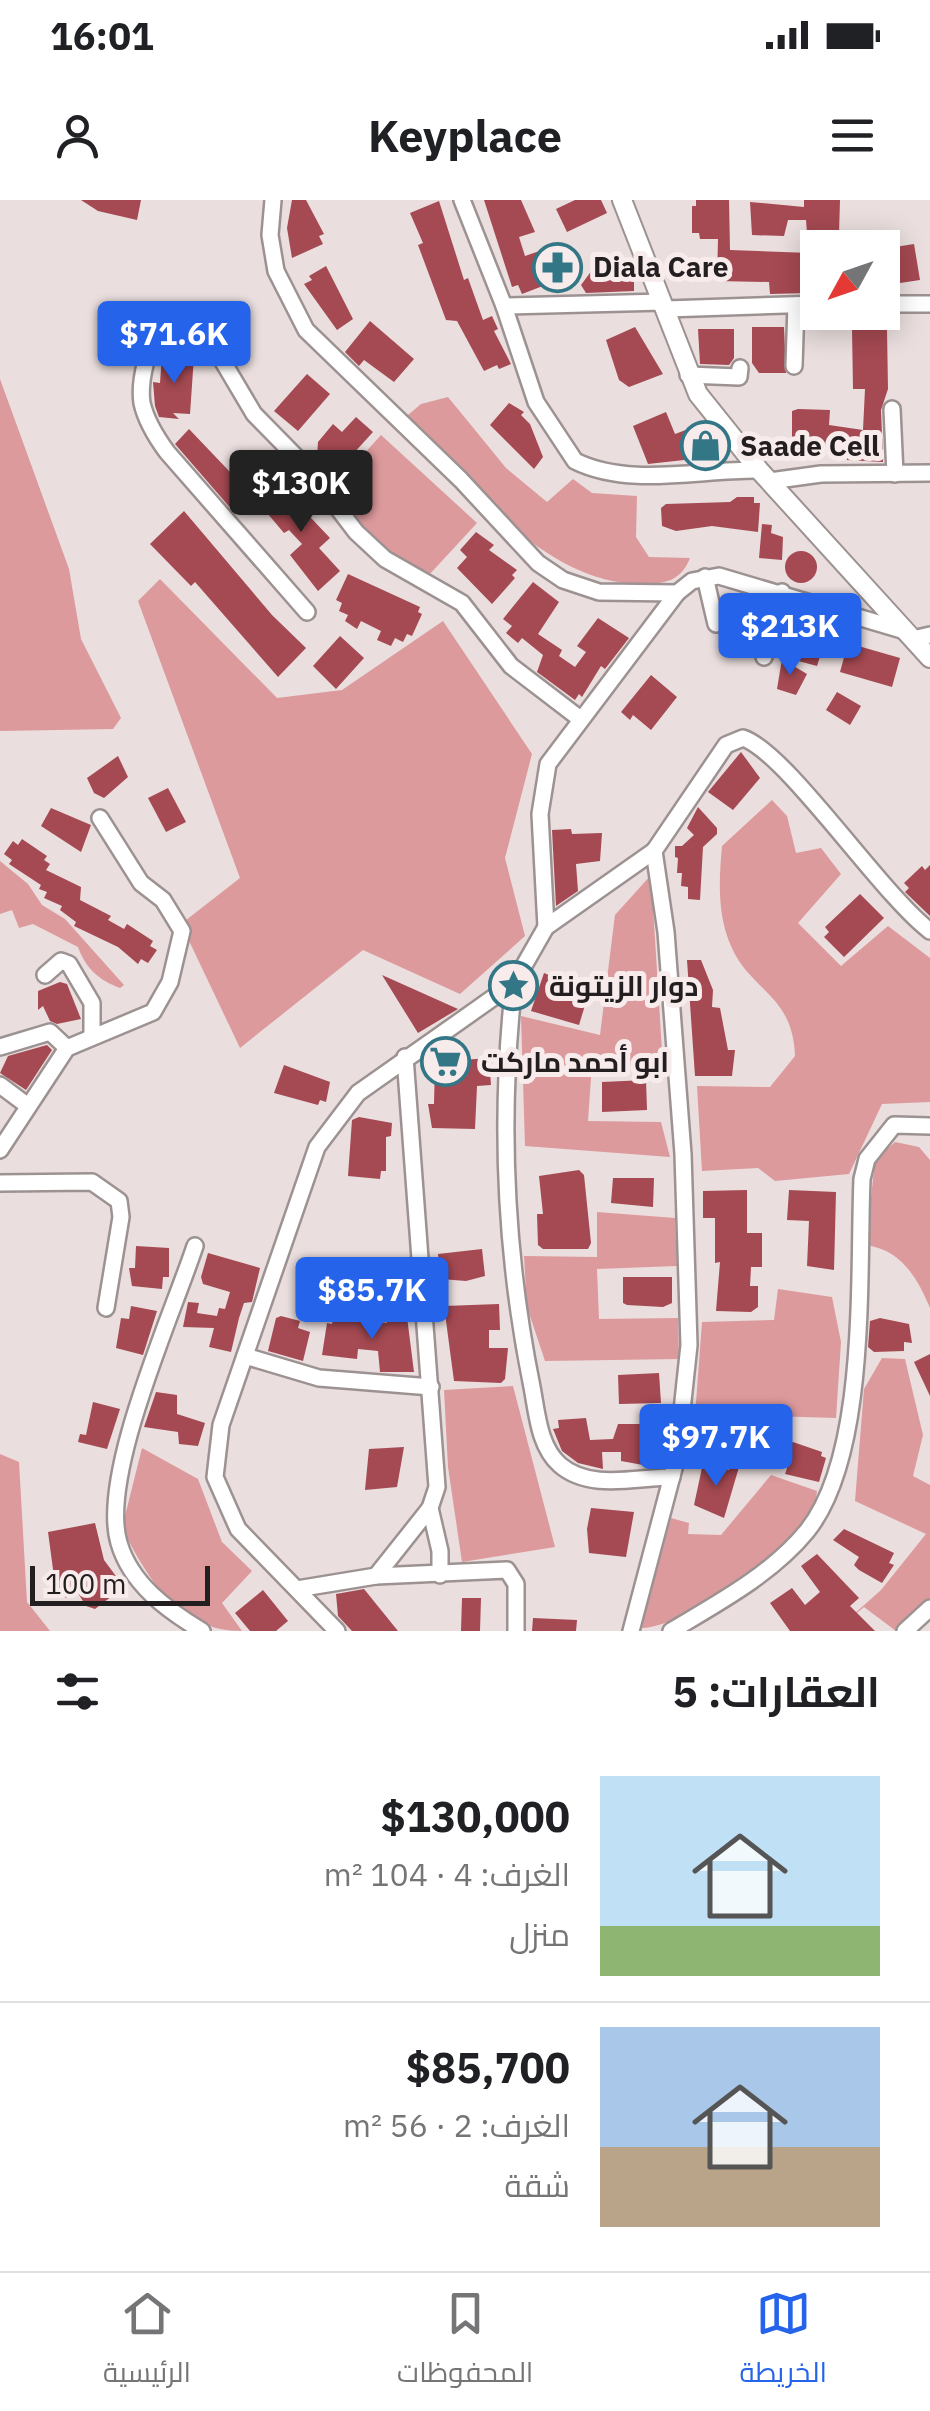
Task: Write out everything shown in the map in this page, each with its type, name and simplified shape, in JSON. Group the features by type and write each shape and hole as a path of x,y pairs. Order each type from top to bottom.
{"street":[{"path":"273,200 270,235 276,271 306,330 461,480 538,563 562,580 599,592 677,592"},
{"path":"462,200 536,402 574,461 615,472 764,476 930,473"},
{"path":"622,200 688,375 716,420 916,635 930,658"},
{"path":"794,366 796,304"},
{"path":"504,306 800,304"},
{"path":"900,304 930,304"},
{"path":"306,612 166,452 150,424 142,388 150,351 164,329 173,324 202,328 254,414 308,469 356,532 385,559 462,604 512,666 579,718"},
{"path":"688,375 739,377 740,368"},
{"path":"892,409 895,474"},
{"path":"705,578 716,624"},
{"path":"546,928 542,790 548,764 677,592 705,578 745,581 843,616 916,635"},
{"path":"764,657 782,592"},
{"path":"337,1631 238,1529 217,1490 215,1462 221,1425 317,1147 358,1093 514,983 546,928 654,851 726,746 743,738 770,757 860,861 930,932"},
{"path":"0,1150 67,1048 92,1034 122,1029 153,1012 170,982 182,931 162,900 141,884 100,818"},
{"path":"631,1631 672,1477 685,1403 689,1295 666,932 654,851"},
{"path":"46,975 60,961 69,964 92,1003 92,1034"},
{"path":"514,983 506,1093 506,1186 518,1310 544,1439 554,1459 578,1475 614,1480 672,1477"},
{"path":"0,1047 31,1026 50,1032 67,1048"},
{"path":"376,1576 430,1508 438,1474 405,1057"},
{"path":"0,1085 28,1106"},
{"path":"671,1631 769,1567 809,1529 824,1505 849,1433 867,1159 894,1125 927,1130"},
{"path":"0,1183 92,1182 118,1201 121,1217 106,1308"},
{"path":"195,1246 114,1497 120,1546 144,1586 202,1631"},
{"path":"374,1302 426,1297"},
{"path":"246,1356 289,1371 431,1387"},
{"path":"430,1508 440,1551 440,1575"},
{"path":"297,1589 376,1576 511,1572 516,1584 516,1631"},
{"path":"905,1631 930,1608"}],"shaded area":[{"path":"0,379 69,569 81,639 121,718 113,729 0,731"},
{"path":"448,397 506,468 547,502 573,479 592,493 637,496 636,537 649,557 690,558 682,572 658,583 607,580 573,568 510,526 402,420 421,404"},
{"path":"381,435 477,523 428,576 374,540 329,493"},
{"path":"160,579 277,698 342,690 443,621 532,754 505,858 525,936 460,994 363,950 240,1048 181,924 240,878 138,601"},
{"path":"772,800 787,816 796,853 821,848 841,874 798,923 841,966 888,926 930,958 930,1102 882,1104 849,1174 775,1181 758,1168 702,1171 697,1086 770,1087 795,1056 787,1019 739,961 726,934 721,909 722,846"},
{"path":"0,861 28,884 42,905 65,919 124,985 120,988 89,968 78,947 33,924 19,928 12,910 0,914"},
{"path":"651,875 663,1067 592,1063 588,1121 661,1122 670,1157 525,1146 521,1016 600,1035 615,915"},
{"path":"895,1142 919,1147 930,1160 930,1308 898,1259 866,1245 875,1160"},
{"path":"597,1212 675,1218 677,1266 597,1269 599,1319 678,1318 679,1359 545,1361 527,1307 524,1256 597,1257"},
{"path":"778,1289 832,1297 841,1342 836,1418 769,1416 762,1435 695,1416 702,1322 774,1320"},
{"path":"882,1358 905,1359 923,1435 913,1476 930,1485 930,1603 896,1631 864,1607 835,1631 881,1590 926,1534 855,1501 864,1389"},
{"path":"513,1386 555,1547 462,1562 448,1467 444,1390"},
{"path":"142,1448 198,1479 222,1542 252,1571 222,1603 242,1631 220,1629 183,1612 155,1583 132,1547 122,1528"},
{"path":"0,1454 19,1462 27,1602 50,1631 0,1631"},
{"path":"771,1475 817,1491 812,1511 799,1529 758,1566 708,1602 660,1625 641,1628 671,1518 689,1523 688,1534 721,1535"}],"building":[{"path":"81,200 141,200 137,220 98,211"},
{"path":"292,200 306,200 324,234 319,236 323,244 292,258 287,228"},
{"path":"484,200 521,200 535,232 519,237 525,256 551,247 561,279 522,294 518,285 512,287"},
{"path":"575,200 601,200 607,213 567,232 556,209"},
{"path":"696,200 729,200 730,250 800,253 800,293 770,294 769,282 717,281 718,239 700,239 699,233 692,233 692,206 696,206"},
{"path":"804,200 840,200 839,230 807,230 806,220 788,220 784,236 752,235 750,202 804,207"},
{"path":"439,201 464,280 468,278 483,320 492,316 498,329 494,331 511,364 499,369 497,365 484,371 457,321 446,320 418,245 423,243 410,213"},
{"path":"914,244 920,280 900,283 900,246"},
{"path":"604,254 604,271 634,280 634,291 586,293 581,285"},
{"path":"326,266 353,319 337,330 304,284 312,280 309,276"},
{"path":"370,321 414,359 394,382 364,360 359,366 345,352"},
{"path":"635,327 663,374 629,387 619,380 606,340"},
{"path":"752,327 784,327 786,373 759,373 752,363"},
{"path":"698,329 734,329 734,358 729,365 700,364"},
{"path":"852,330 887,330 888,389 881,410 883,462 847,460 847,450 802,452 792,442 792,411 830,410 829,425 863,430 865,389 853,389"},
{"path":"162,354 194,356 190,414 173,413 179,419 159,417 155,406 153,382 160,383"},
{"path":"307,374 330,394 298,431 274,411"},
{"path":"509,403 524,412 521,415 530,424 543,457 534,469 490,425"},
{"path":"666,412 675,434 699,425 711,457 648,464 633,426"},
{"path":"356,417 373,432 343,465 329,468 317,457 318,442 333,424 342,432"},
{"path":"189,429 250,493 233,511 175,444"},
{"path":"277,482 330,538 319,548 340,571 318,591 290,555 302,544 289,530 284,533 257,501"},
{"path":"737,497 754,497 754,503 760,503 758,532 712,526 676,531 662,526 661,508 666,504 730,502"},
{"path":"184,511 272,615 306,648 278,677 195,582 191,586 150,544"},
{"path":"762,524 772,525 771,533 783,537 782,560 759,558"},
{"path":"476,532 494,545 489,550 517,570 512,575 515,578 492,604 457,568 467,557 460,550"},
{"path":"801,551 812,556 817,567 812,578 801,583 790,578 785,567 790,556"},
{"path":"348,574 420,607 418,612 422,614 412,636 407,634 403,642 395,638 391,646 377,640 381,631 361,621 357,629 345,621 348,615 339,611 342,603 336,600"},
{"path":"533,582 559,602 538,634 562,650 559,656 575,667 586,652 577,646 598,618 629,638 605,669 601,666 582,697 579,694 575,700 537,672 543,655 522,638 518,643 506,633 512,626 503,619"},
{"path":"727,607 763,617 757,639 746,646 724,640"},
{"path":"793,632 824,644 817,666 776,655 782,633 791,636"},
{"path":"340,636 364,658 336,689 313,666"},
{"path":"848,643 900,658 892,687 840,672"},
{"path":"782,659 807,674 796,695 777,689"},
{"path":"651,675 677,697 651,730 633,715 630,720 621,712"},
{"path":"837,692 861,706 850,725 826,710"},
{"path":"741,752 760,778 733,810 708,792"},
{"path":"118,756 128,777 104,798 94,793 87,778"},
{"path":"168,788 186,822 166,832 148,798"},
{"path":"698,807 717,828 717,834 703,847 700,900 688,899 688,887 681,886 682,873 677,873 675,857 675,846 682,846 694,835 687,828"},
{"path":"51,808 91,825 81,852 41,826"},
{"path":"571,829 572,834 602,833 600,861 576,864 578,891 556,906 552,830"},
{"path":"22,839 47,856 44,860 50,864 46,870 81,887 80,900 111,916 108,920 124,929 127,924 153,941 150,946 157,950 148,963 141,959 138,964 118,947 74,926 76,922 60,910 62,906 44,898 47,892 39,889 41,885 9,864 12,860 4,854 13,841 18,845"},
{"path":"930,865 930,916 905,892 909,888 904,883 922,866 925,870"},
{"path":"860,894 884,918 844,957 824,937 829,932 825,927"},
{"path":"687,960 701,960 713,990 712,1007 720,1008 728,1050 735,1050 732,1076 695,1076"},
{"path":"544,973 589,992 579,1025 531,1011"},
{"path":"382,975 458,1009 418,1033"},
{"path":"60,982 67,984 81,1019 57,1024 50,1021 43,1006 38,1010 38,991"},
{"path":"47,1045 52,1050 26,1090 0,1073 8,1056"},
{"path":"489,1058 491,1085 477,1086 475,1129 432,1128 428,1104 434,1104 435,1062"},
{"path":"284,1065 330,1082 326,1102 320,1100 318,1105 274,1093"},
{"path":"646,1080 647,1110 602,1112 602,1082"},
{"path":"359,1117 392,1123 391,1136 386,1137 386,1171 381,1171 380,1179 348,1176 352,1120"},
{"path":"579,1170 584,1175 591,1243 588,1249 543,1249 538,1245 537,1214 543,1214 539,1176"},
{"path":"613,1178 654,1178 653,1207 611,1203"},
{"path":"747,1190 747,1233 762,1233 762,1267 751,1267 750,1286 758,1286 758,1307 751,1312 716,1311 720,1262 715,1263 715,1218 703,1218 703,1191"},
{"path":"789,1190 836,1192 834,1270 807,1266 809,1221 787,1220"},
{"path":"136,1246 169,1248 169,1277 163,1277 162,1289 132,1286 129,1268 135,1268"},
{"path":"482,1249 485,1276 466,1281 441,1279 438,1254"},
{"path":"208,1253 260,1268 252,1302 244,1303 231,1352 209,1347 214,1328 183,1327 188,1302 199,1303 197,1313 217,1316 219,1308 225,1309 230,1292 203,1284 201,1277"},
{"path":"404,1267 406,1287 373,1290 363,1295 361,1270"},
{"path":"623,1277 672,1277 672,1303 663,1307 623,1303"},
{"path":"499,1304 500,1330 489,1330 489,1348 508,1348 505,1379 501,1383 454,1381 444,1306"},
{"path":"131,1306 157,1311 143,1355 116,1348 121,1318 129,1319"},
{"path":"333,1317 387,1323 386,1319 407,1317 414,1372 380,1372 378,1351 358,1349 357,1359 322,1355 327,1323 332,1324"},
{"path":"276,1318 300,1321 298,1328 310,1332 303,1361 268,1351"},
{"path":"880,1318 909,1324 912,1343 904,1342 904,1351 874,1352 868,1347 870,1321"},
{"path":"930,1354 930,1396 914,1362"},
{"path":"659,1373 661,1403 619,1404 618,1375"},
{"path":"156,1392 177,1395 177,1414 205,1423 198,1446 179,1444 178,1432 144,1427"},
{"path":"93,1402 120,1409 107,1449 78,1442 80,1434 86,1435"},
{"path":"586,1418 590,1440 613,1439 618,1424 648,1424 660,1427 660,1446 651,1452 651,1458 643,1459 643,1465 621,1461 621,1452 602,1452 603,1469 578,1463 562,1451 553,1429 559,1428 558,1420"},
{"path":"793,1442 822,1452 821,1456 826,1458 819,1482 785,1474 788,1465 782,1463 788,1444"},
{"path":"404,1447 397,1487 365,1490 369,1449"},
{"path":"703,1463 729,1470 730,1465 739,1467 724,1518 694,1505"},
{"path":"591,1508 634,1512 626,1557 589,1553 587,1529"},
{"path":"95,1523 104,1560 124,1587 95,1609 86,1606 76,1590 66,1598 55,1584 48,1532"},
{"path":"844,1529 894,1553 889,1563 894,1565 882,1583 859,1570 854,1565 859,1557 833,1540"},
{"path":"817,1554 859,1598 850,1606 875,1631 790,1631 770,1603 792,1588 805,1605 820,1592 801,1566"},
{"path":"364,1589 398,1631 352,1631 338,1616 336,1594"},
{"path":"263,1590 288,1621 276,1631 250,1631 235,1613"},
{"path":"462,1598 481,1598 480,1631 461,1631"},
{"path":"533,1618 577,1620 576,1631 532,1631"}],"place":[{"name":"Diala Care","path":"558,267"},
{"name":"Saade Cell","path":"705,446"},
{"name":"دوار الزيتونة","path":"514,986"},
{"name":"ابو أحمد ماركت","path":"446,1062"}]}
